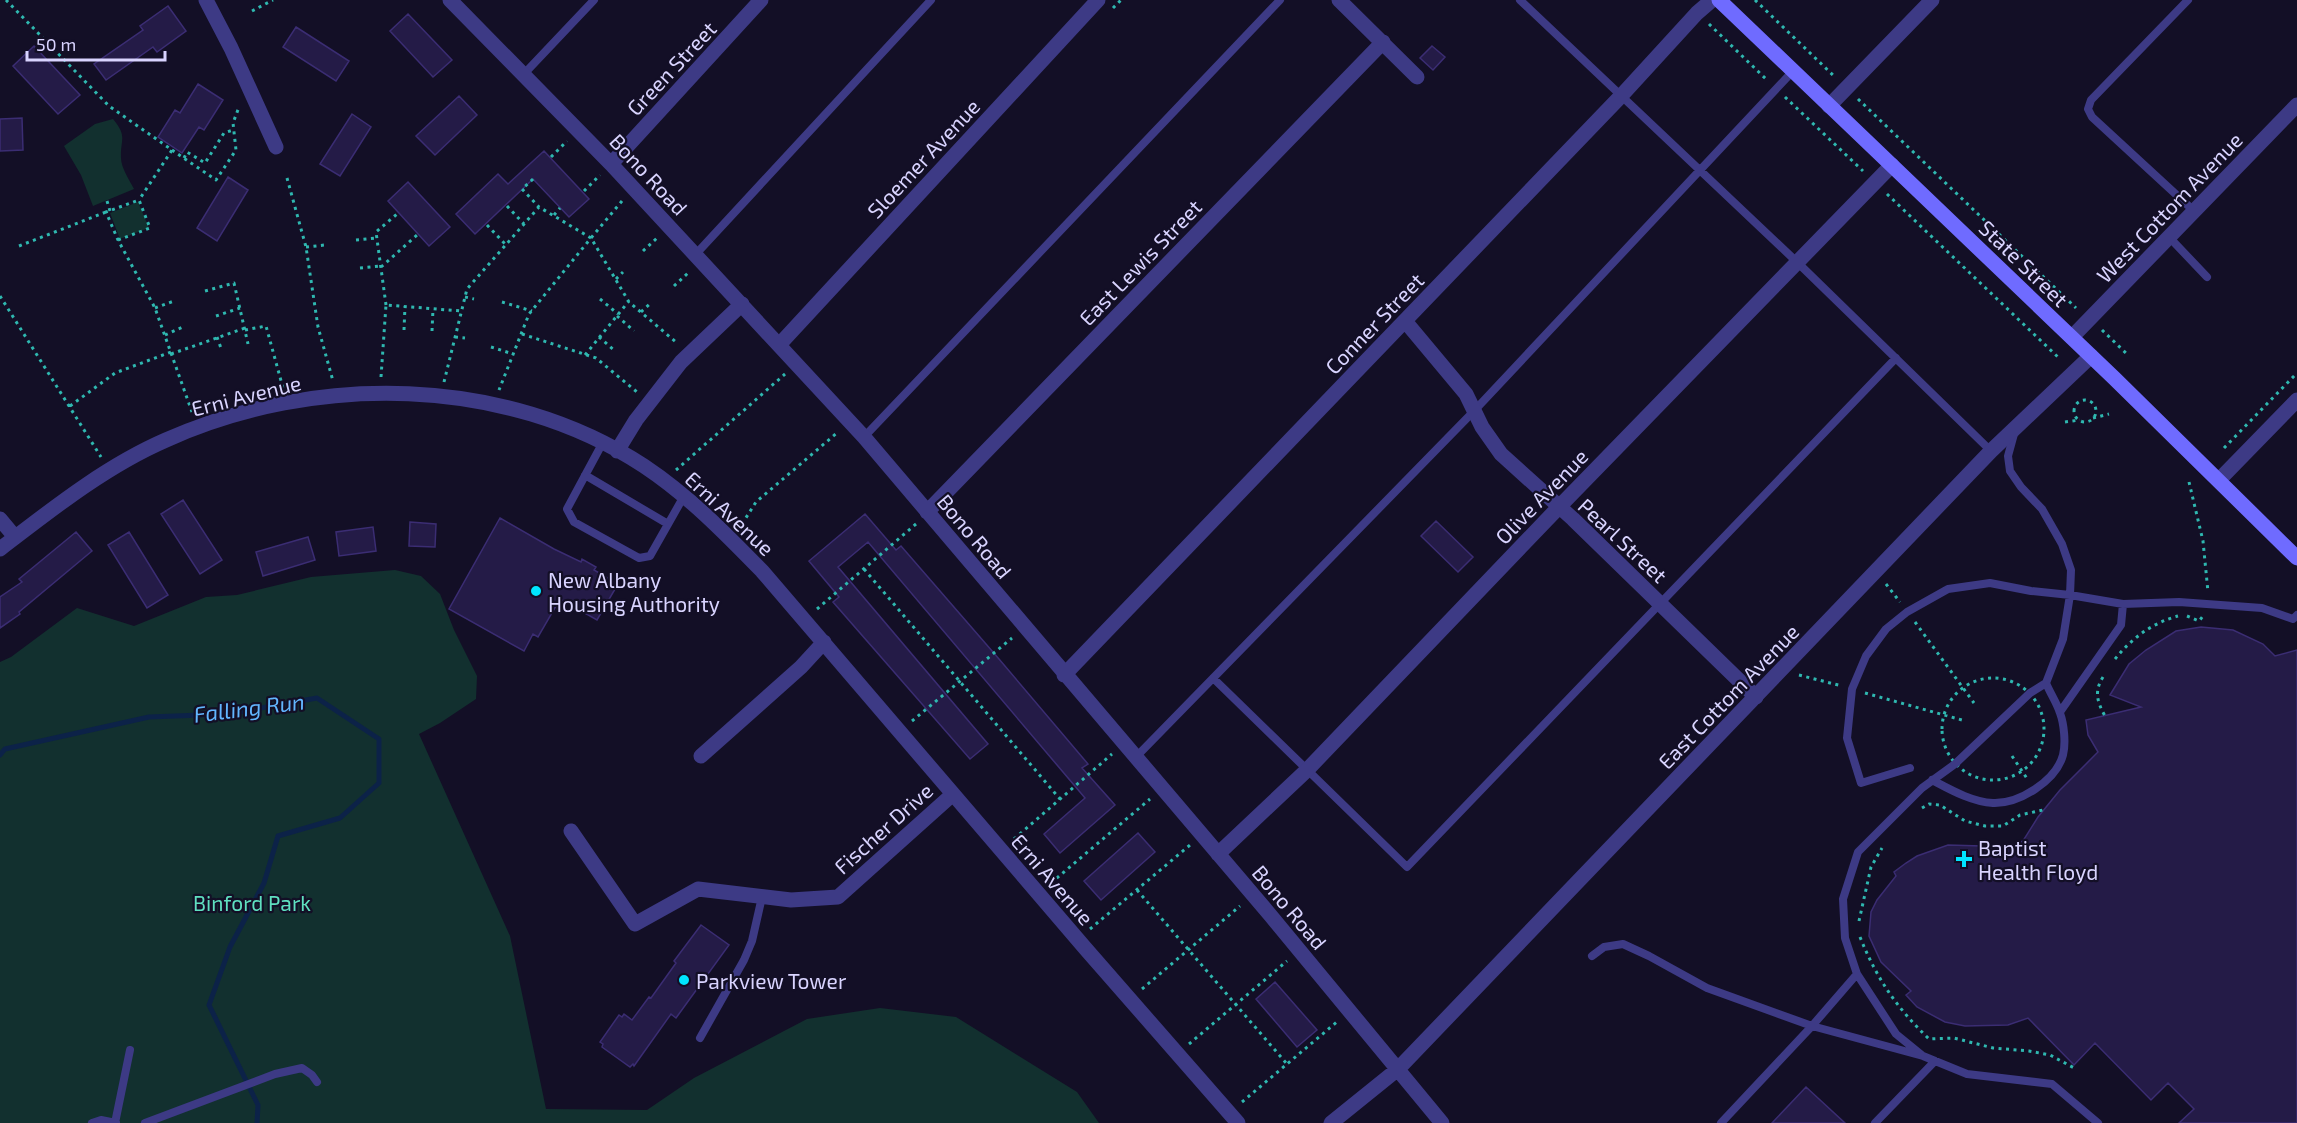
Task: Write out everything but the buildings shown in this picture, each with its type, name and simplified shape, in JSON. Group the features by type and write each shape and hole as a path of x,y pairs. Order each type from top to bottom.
{"main road":[{"name":"State Street","path":"1719,0 2072,337 2297,558"}],"street":[{"path":"206,0 231,48 276,147"},
{"name":"Bono Road","path":"450,0 611,164 864,437 1442,1123"},
{"name":"Green Street","path":"611,164 762,0"},
{"name":"Sloemer Avenue","path":"779,345 1098,0"},
{"path":"1339,0 1417,77"},
{"name":"Conner Street","path":"1065,675 1621,96 1697,13 1712,0"},
{"path":"1829,106 1932,0"},
{"name":"East Lewis Street","path":"927,512 1383,42"},
{"name":"West Cottom Avenue","path":"2072,337 2297,105"},
{"name":"Olive Avenue","path":"1218,855 1307,770 1892,165"},
{"path":"617,451 636,420 681,362 742,304"},
{"name":"Pearl Street","path":"1405,321 1466,394 1482,427 1501,454 1756,697"},
{"name":"East Cottom Avenue","path":"1398,1069 1990,451 2015,430 2091,356"},
{"name":"Erni Avenue","path":"0,549 76,493 129,459 166,440 246,412 308,399 369,394 422,395 493,404 560,424 642,465 684,496 720,528 762,571 1238,1123"},
{"path":"2219,480 2297,400"},
{"path":"0,519 15,537"},
{"path":"701,756 801,667 824,642"},
{"name":"Fischer Drive","path":"571,831 635,924 698,889 791,900 838,897 953,794"},
{"path":"1331,1123 1398,1069"}],"lane":[{"path":"523,75 594,0"},
{"path":"696,254 931,0"},
{"path":"864,437 1280,0"},
{"path":"1520,0 1798,263 1990,451"},
{"path":"2188,0 2091,100 2088,109 2092,117 2194,211"},
{"path":"1136,758 1474,411 1793,71"},
{"path":"2169,237 2207,277"},
{"path":"1213,678 1407,867 1896,358"},
{"path":"1923,1056 1896,1035 1857,974 1845,938 1843,899 1858,852 1932,780 1955,764 2030,693 2046,684 2063,639 2070,595 2071,570 2062,544 2042,509 2021,488 2010,471 2008,456 2015,430"},
{"path":"602,444 567,509 574,522 639,558 650,556 684,496"},
{"path":"585,475 668,524"},
{"path":"1910,768 1861,783 1847,738 1852,689 1866,656 1886,629 1907,612 1948,589 1990,583 2123,604 2179,602 2262,608 2294,619 2297,615"},
{"path":"2060,712 2121,625 2123,604"},
{"path":"1932,780 1958,793 1993,803 2013,800 2035,789 2053,773 2062,755 2063,733 2060,712 2046,684"},
{"path":"700,1038 744,960 752,941 762,897"},
{"path":"1592,956 1604,947 1623,944 1707,988 1812,1026 1923,1056 1967,1074 2052,1084 2098,1123"},
{"path":"1721,1123 1812,1026 1857,974"},
{"path":"92,1123 101,1120 116,1123 130,1050"},
{"path":"1875,1123 1935,1061"},
{"path":"145,1123 260,1080 302,1068 317,1082"}],"path":[{"path":"6,0 109,106 216,180 236,150 233,130 235,115 240,103"},
{"path":"252,11 273,0"},
{"path":"1755,0 2080,311"},
{"path":"184,158 187,152 205,163 224,134 233,130"},
{"path":"551,157 567,141"},
{"path":"19,246 139,200 172,150"},
{"path":"584,190 600,175"},
{"path":"287,178 306,247 318,327 333,383"},
{"path":"533,179 522,189 539,207 591,238 629,301 684,348"},
{"path":"498,392 532,311 623,199"},
{"path":"118,240 150,228 139,200"},
{"path":"107,201 118,240 155,308 194,416"},
{"path":"507,206 524,224"},
{"path":"444,384 467,289 539,207"},
{"path":"554,215 560,208"},
{"path":"380,381 386,305 376,232 397,214"},
{"path":"487,225 506,245"},
{"path":"360,268 381,266 417,234"},
{"path":"643,251 659,237"},
{"path":"356,240 377,238"},
{"path":"306,247 325,245"},
{"path":"674,286 691,270"},
{"path":"616,279 623,272"},
{"path":"205,291 234,282 248,344"},
{"path":"0,296 103,461"},
{"path":"465,297 474,299"},
{"path":"600,299 634,331"},
{"path":"155,308 174,301"},
{"path":"585,355 629,301"},
{"path":"502,302 532,311"},
{"path":"641,312 652,302"},
{"path":"386,305 461,311"},
{"path":"404,330 405,306"},
{"path":"216,316 240,308"},
{"path":"432,331 433,309"},
{"path":"165,335 185,326"},
{"path":"70,406 115,374 217,337 266,326 284,391"},
{"path":"2102,330 2129,356"},
{"path":"521,334 596,358 644,397"},
{"path":"217,337 222,351"},
{"path":"455,337 465,339"},
{"path":"599,337 615,351"},
{"path":"491,347 513,354"},
{"path":"676,470 786,372"},
{"path":"2224,448 2297,373"},
{"path":"2080,420 2074,411 2079,402 2089,401 2097,408 2093,418"},
{"path":"2065,422 2087,421 2109,414"},
{"path":"742,524 756,502 838,432"},
{"path":"817,609 916,524"},
{"path":"864,569 1060,799"},
{"path":"1886,583 1974,703"},
{"path":"912,721 1014,637"},
{"path":"1797,674 1962,720"},
{"path":"1014,839 1113,753"},
{"path":"1051,883 1152,798"},
{"path":"1917,811 1929,804 1940,805 1965,821 1985,826 2003,826 2020,815 2043,810"},
{"path":"1090,929 1191,844"},
{"path":"1859,925 1859,915 1871,867 1884,844"},
{"path":"1137,890 1287,1064"},
{"path":"1141,990 1242,904"},
{"path":"1859,935 1883,987 1905,1016 1929,1039 1954,1038 1993,1048 2050,1055 2076,1070"},
{"path":"1188,1044 1288,960"},
{"path":"1240,1105 1339,1020"}],"green space":[{"path":"113,119 122,134 122,166 134,189 93,206 81,175 64,146 95,124"},
{"path":"138,202 149,228 120,239 110,213"},
{"name":"Binford Park","path":"395,570 421,576 440,594 454,630 477,676 476,699 419,734 510,936 546,1109 647,1110 694,1078 807,1019 880,1008 956,1017 1077,1092 1099,1123 0,1123 0,662 11,657 77,608 134,626 206,597 237,595 311,577"}],"waterway":[{"name":"Falling Run","path":"0,755 5,749 149,717 228,714 317,698 379,739 379,783 340,818 278,836 264,883 230,947 209,1005 258,1105 257,1123"}],"place":[{"name":"New Albany Housing Authority","path":"536,591"},
{"name":"Baptist Health Floyd","path":"1964,859"},
{"name":"Parkview Tower","path":"684,980"}]}
